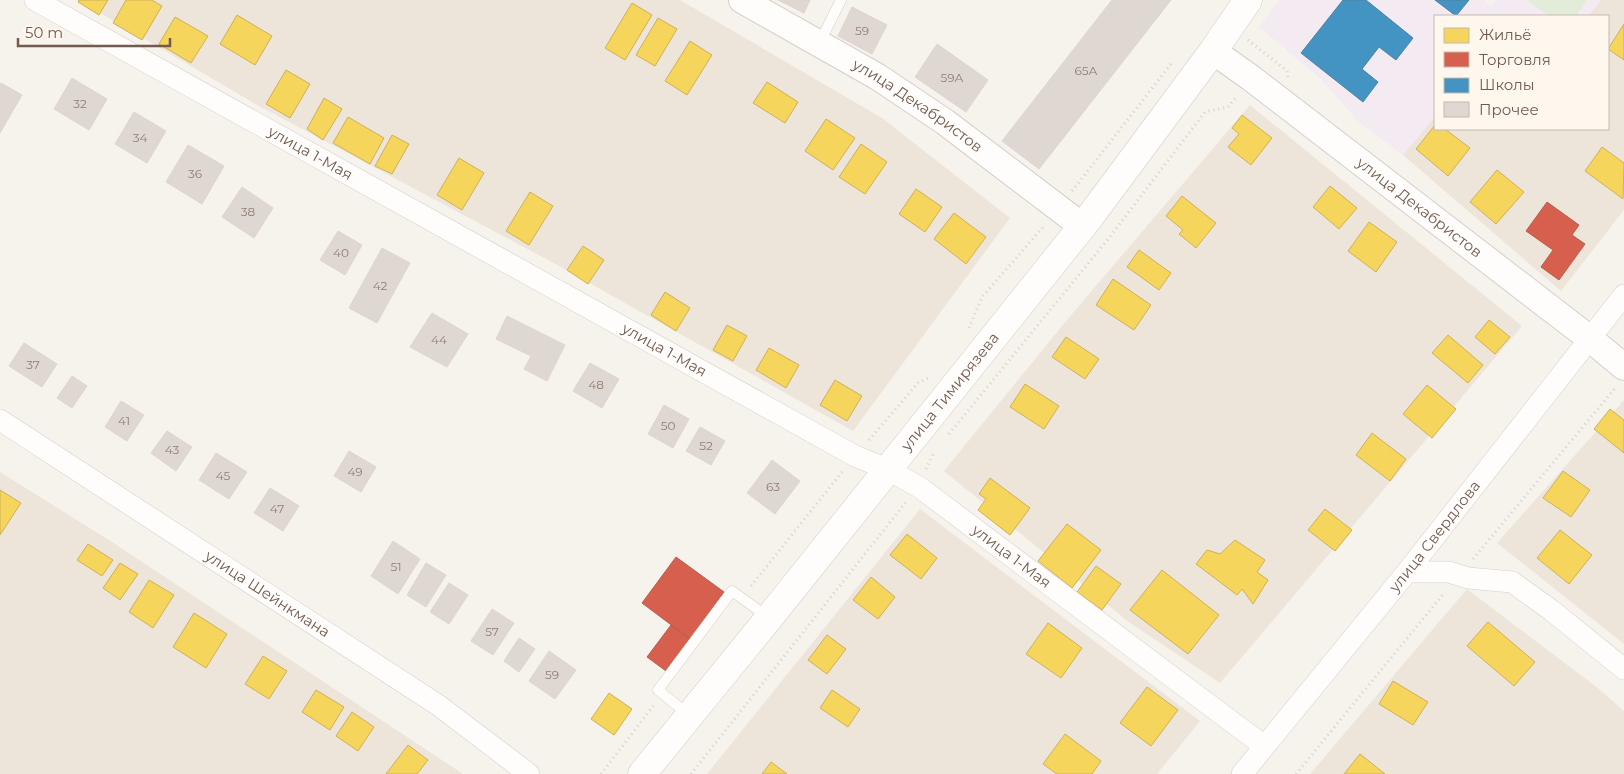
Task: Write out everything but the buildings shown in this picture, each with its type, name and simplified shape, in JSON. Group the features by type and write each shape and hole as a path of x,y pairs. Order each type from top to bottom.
{"main road":[{"name":"улица Тимирязева","path":"642,774 1082,226 1213,51 1248,0"}],"street":[{"name":"улица 1-Мая","path":"35,0 855,456 887,469 919,487 1264,746"},
{"name":"улица Декабристов","path":"742,0 878,77 945,122 1082,226"},
{"name":"улица Декабристов","path":"1213,51 1251,78 1624,367"},
{"name":"улица Свердлова","path":"1242,774 1407,572 1624,295"},
{"name":"улица Шейнкмана","path":"0,420 438,705 529,774"},
{"path":"1407,572 1449,572 1468,578 1512,582 1551,610 1624,669"}],"lane":[{"path":"819,44 841,0"},
{"path":"690,715 658,690 732,591 769,618"}],"path":[{"path":"1247,39 1286,72 1289,80"},
{"path":"944,441 1109,238 1205,112 1228,107 1268,56"},
{"path":"967,332 982,297 1059,208 1173,62"},
{"path":"741,598 855,456 918,383 935,375"},
{"path":"691,774 919,487 932,456 938,448"},
{"path":"601,774 663,694"}],"shaded area":[{"path":"78,0 680,0 882,118 1010,218 853,431 550,261 259,106"},
{"path":"1280,0 1484,0 1491,6 1496,0 1601,0 1589,15 1434,15 1434,117 1403,155 1359,122 1322,80 1259,27"},
{"path":"1601,0 1624,0 1624,210 1561,291 1403,155 1434,117 1434,130 1609,130 1609,15 1589,15"},
{"path":"1250,105 1522,326 1220,683 1130,623 944,471 1066,321"},
{"path":"1624,400 1624,644 1497,543"},
{"path":"0,472 112,542 463,774 0,774"},
{"path":"920,509 1200,721 1157,774 707,774"},
{"path":"1467,589 1599,689 1624,711 1624,774 1310,774"}],"green space":[{"path":"1587,0 1577,15 1548,15 1528,1"}]}
